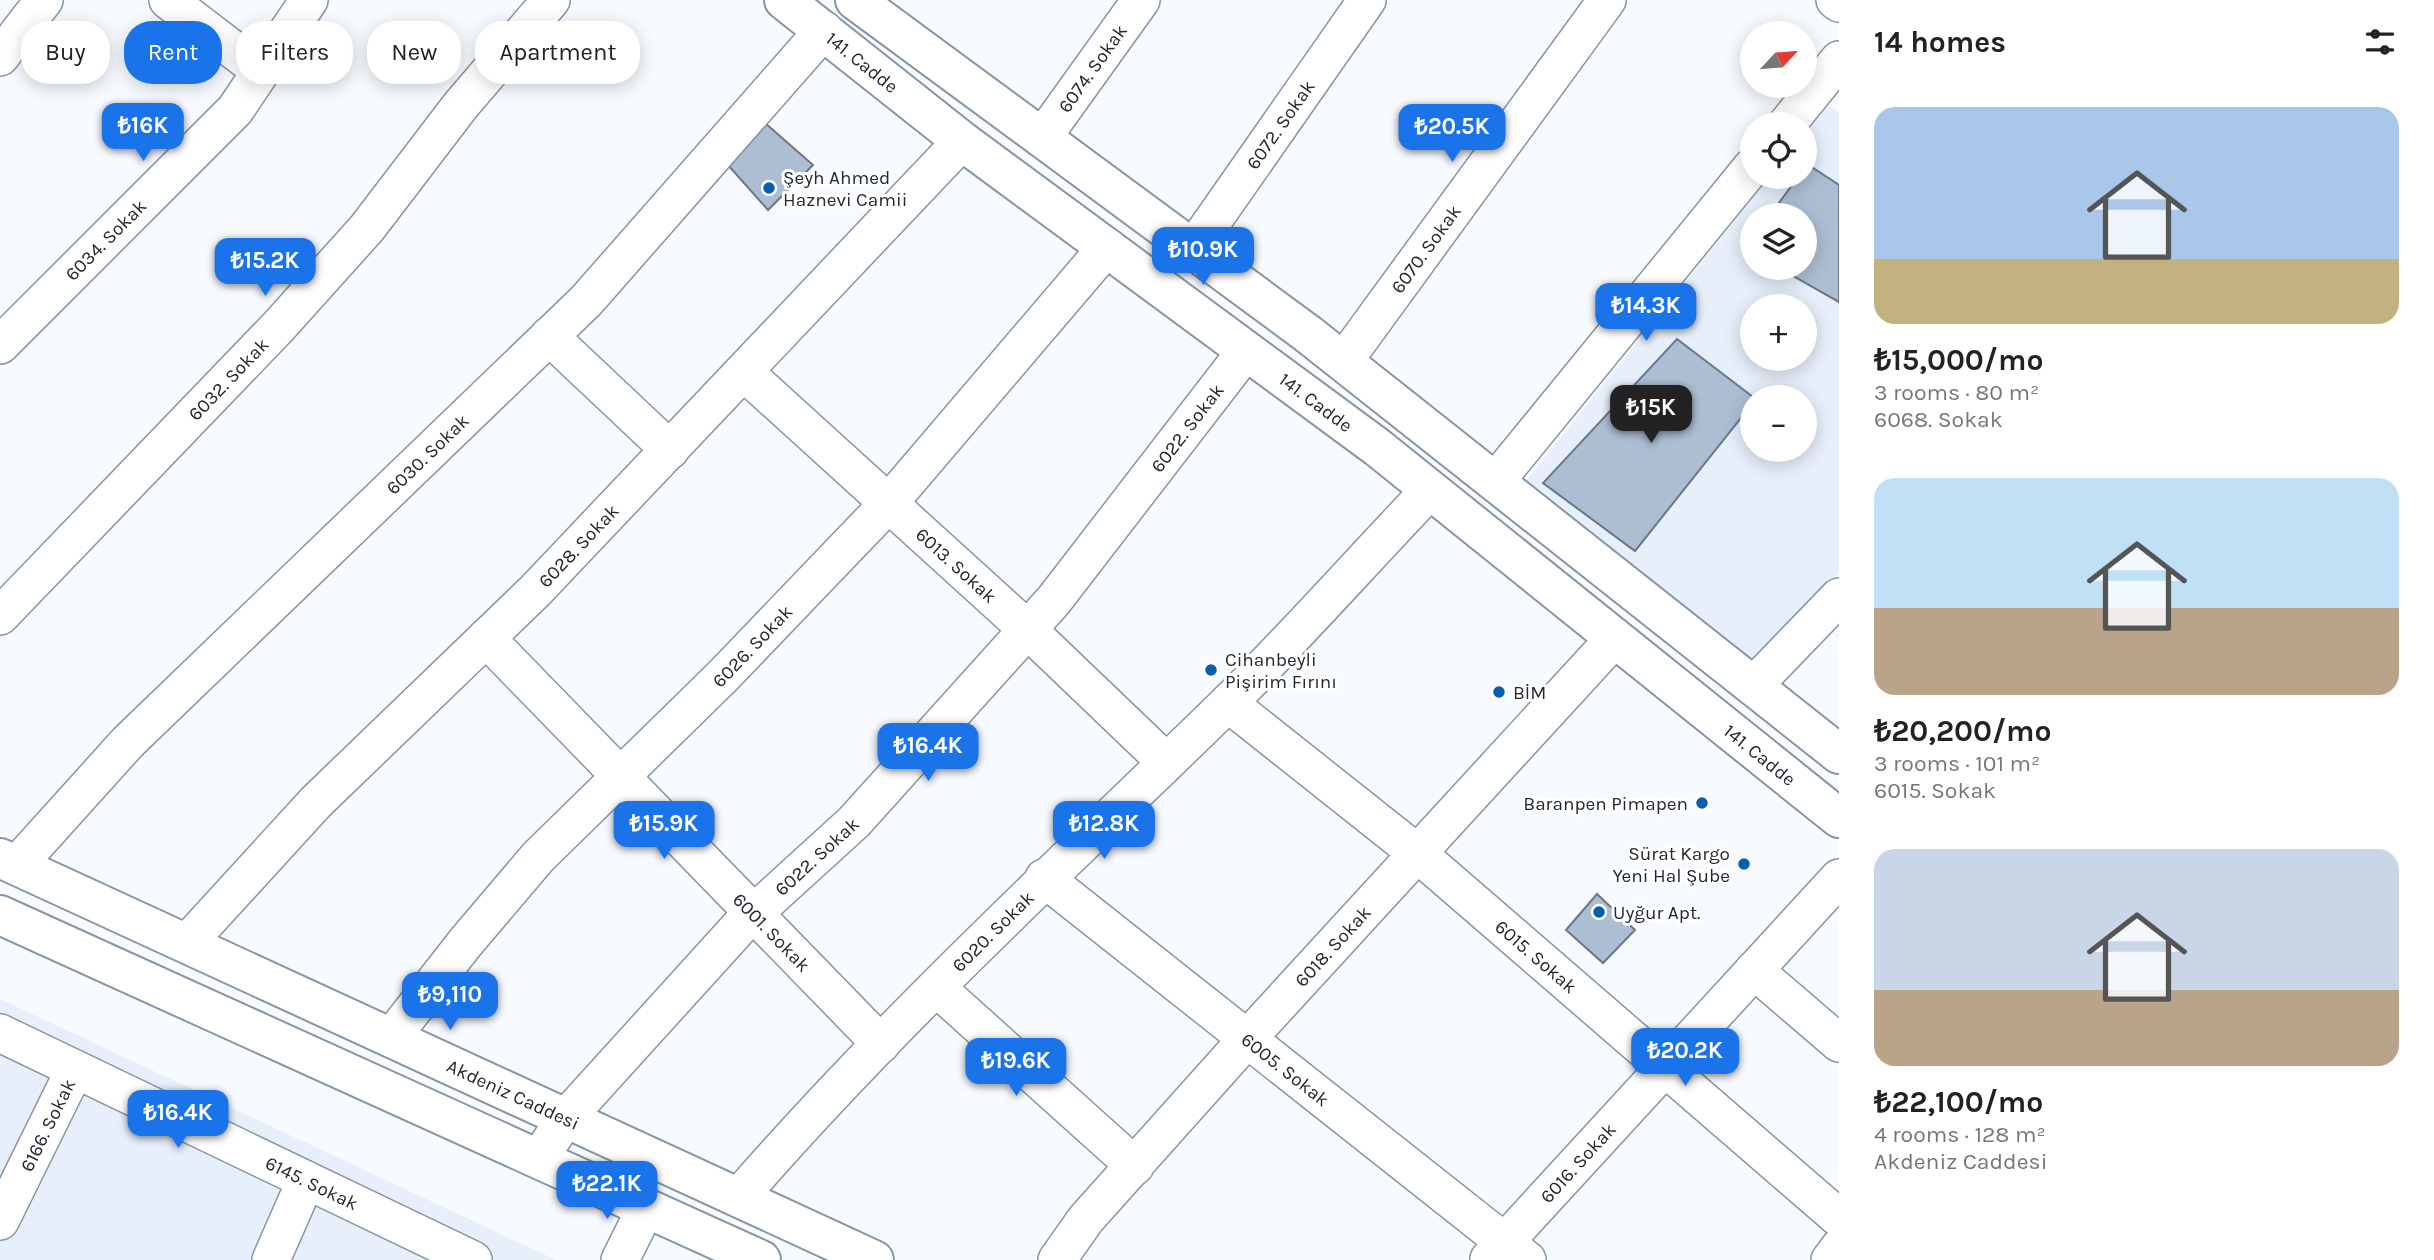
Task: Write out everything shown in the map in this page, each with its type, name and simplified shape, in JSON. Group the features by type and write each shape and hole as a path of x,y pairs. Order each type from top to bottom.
{"street":[{"path":"0,57 44,0"},
{"path":"168,0 236,52"},
{"name":"6034. Sokak","path":"295,21 309,0"},
{"name":"6032. Sokak","path":"0,616 297,307 367,228 461,105 551,0"},
{"name":"141. Cadde","path":"784,0 962,141 1377,447 1839,818"},
{"path":"855,0 1277,311 1839,754"},
{"name":"6074. Sokak","path":"1042,138 1141,0"},
{"name":"6072. Sokak","path":"1194,249 1367,0"},
{"name":"6070. Sokak","path":"1343,362 1607,0"},
{"name":"6030. Sokak","path":"8,862 128,742 586,301 824,30"},
{"path":"1797,112 1839,60"},
{"name":"6034. Sokak","path":"0,345 235,110 252,84"},
{"name":"6028. Sokak","path":"187,943 316,802 486,638 670,450 962,141"},
{"path":"1495,482 1740,182"},
{"name":"6026. Sokak","path":"391,1038 465,943 538,857 723,676 887,505 1107,247"},
{"path":"1165,290 1194,249"},
{"path":"1246,351 1277,311"},
{"path":"549,336 670,450"},
{"name":"6022. Sokak","path":"539,1158 566,1118 754,913 854,822 1054,600 1246,351"},
{"name":"6013. Sokak","path":"744,372 887,505 1027,629 1166,762"},
{"name":"6020. Sokak","path":"738,1198 799,1127 1044,878 1228,703 1430,490"},
{"path":"1753,685 1839,597"},
{"name":"6001. Sokak","path":"486,638 881,1044"},
{"name":"6018. Sokak","path":"1057,1260 1086,1219 1247,1039 1615,638"},
{"name":"6015. Sokak","path":"1228,703 1417,853 1839,1218"},
{"name":"Akdeniz Caddesi","path":"8,862 874,1260"},
{"name":"6005. Sokak","path":"1044,878 1247,1039 1506,1254"},
{"name":"6016. Sokak","path":"1506,1254 1664,1068 1839,878"},
{"path":"0,915 761,1260"},
{"path":"1754,970 1839,1043"},
{"path":"937,988 1135,1166"},
{"name":"6145. Sokak","path":"0,1033 473,1260"},
{"name":"6166. Sokak","path":"0,1221 75,1069"},
{"path":"271,1260 306,1180"},
{"path":"620,1260 646,1208"},
{"path":"1830,1260 1839,1248"}],"shaded area":[{"path":"1827,105 1839,112 1839,572 1752,664 1526,481 1740,214 1740,280 1817,280 1817,203 1749,203 1760,189 1817,189 1817,118"},
{"path":"0,999 556,1260 0,1260"}],"building":[{"name":"Şeyh Ahmed Haznevi Camii","path":"765,123 813,165 768,210 727,164"},
{"path":"1817,171 1839,185 1839,302 1800,280 1817,280 1817,203 1779,203 1789,189 1817,189"},
{"path":"1677,339 1740,387 1740,419 1635,551 1543,483"},
{"name":"Uyğur Apt.","path":"1597,894 1635,930 1603,963 1566,930"}],"place":[{"name":"Şeyh Ahmed Haznevi Camii","path":"769,188"},
{"name":"Cihanbeyli Pişirim Fırını","path":"1211,670"},
{"name":"BİM","path":"1499,692"},
{"name":"Baranpen Pimapen","path":"1702,803"},
{"name":"Sürat Kargo Yeni Hal Şube","path":"1744,864"},
{"name":"Uyğur Apt.","path":"1599,912"}]}
